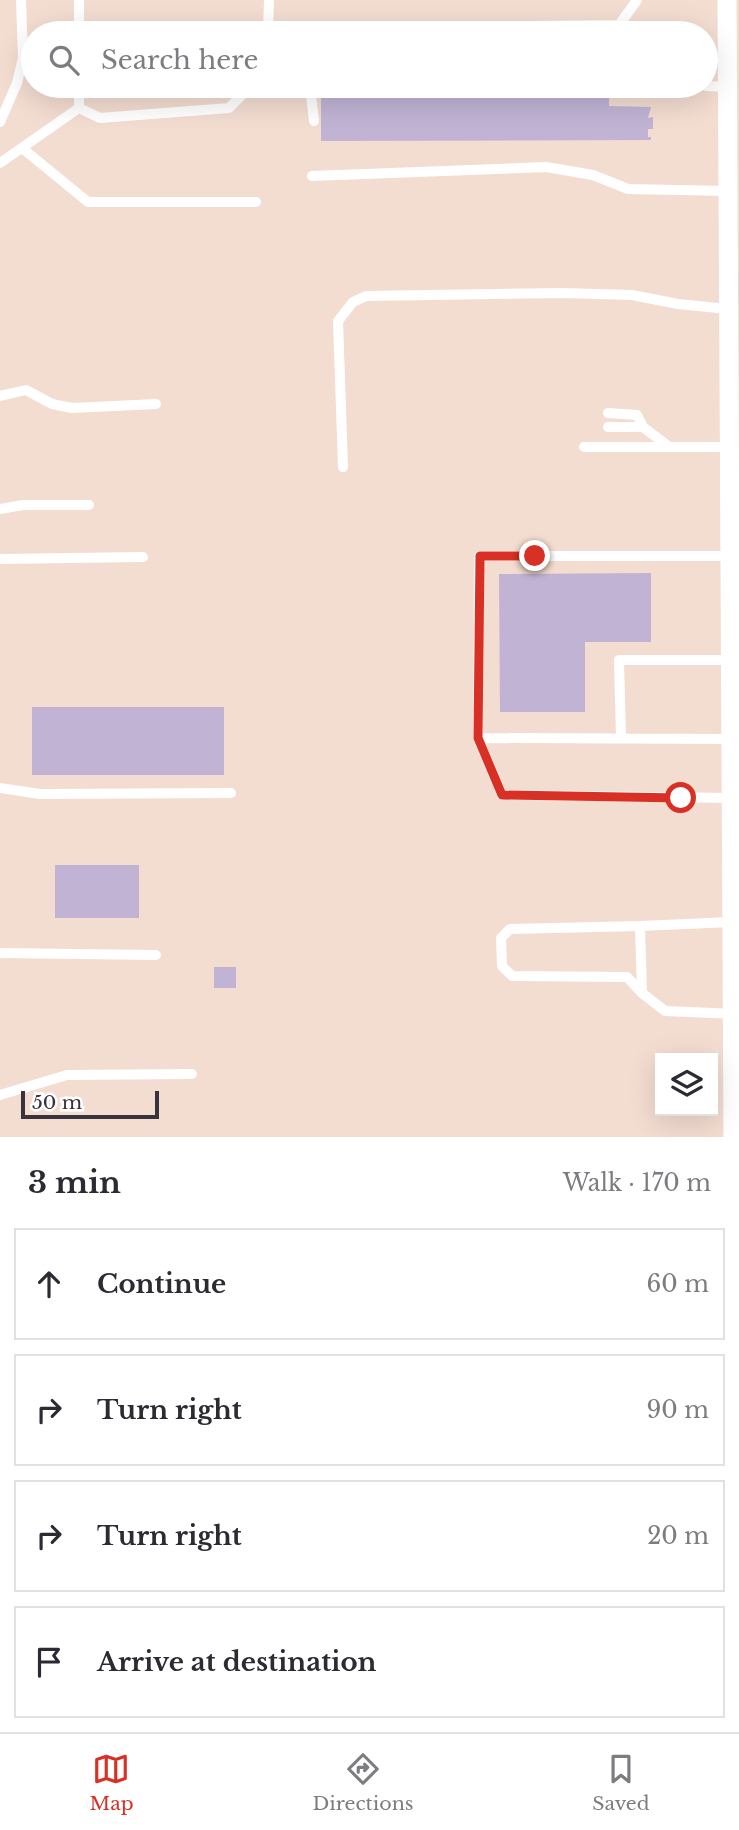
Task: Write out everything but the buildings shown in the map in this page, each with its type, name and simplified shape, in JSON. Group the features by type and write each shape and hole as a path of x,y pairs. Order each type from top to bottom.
{"street":[{"path":"727,0 728,87 733,145 728,191 734,255 728,309 734,359 735,660 731,739 735,828 732,922 736,1014 733,1137"}],"lane":[{"path":"20,0 21,21"},
{"path":"79,0 79,21"},
{"path":"268,21 269,0"},
{"path":"622,21 637,0"},
{"path":"0,122 17,83 21,66"},
{"path":"718,87 728,87"},
{"path":"79,98 79,108"},
{"path":"79,108 100,118 229,108 239,98"},
{"path":"311,98 314,121"},
{"path":"0,163 79,108"},
{"path":"22,148 88,202 256,202"},
{"path":"312,176 546,167 593,175 628,189 728,191"},
{"path":"343,467 338,321 353,302 366,296 563,293 632,295 678,304 728,309"},
{"path":"0,396 26,390 52,404 72,408 156,404"},
{"path":"608,413 637,415 643,428 668,447"},
{"path":"608,427 643,428"},
{"path":"584,447 668,447 733,459"},
{"path":"0,509 23,505 89,505"},
{"path":"732,799 502,795 478,738 480,556 733,565"},
{"path":"0,559 143,557"},
{"path":"621,737 620,660 735,660"},
{"path":"478,738 731,739"},
{"path":"0,788 40,794 231,793"},
{"path":"732,922 510,929 501,938 502,966 512,976 627,977 665,1011 736,1014"},
{"path":"640,926 642,993"},
{"path":"0,953 156,955"},
{"path":"0,1095 67,1075 192,1074"}],"shaded area":[{"path":"0,0 739,0 739,1137 0,1137"}],"route":[{"path":"535,556 480,556 478,738 502,795 681,798"}]}
